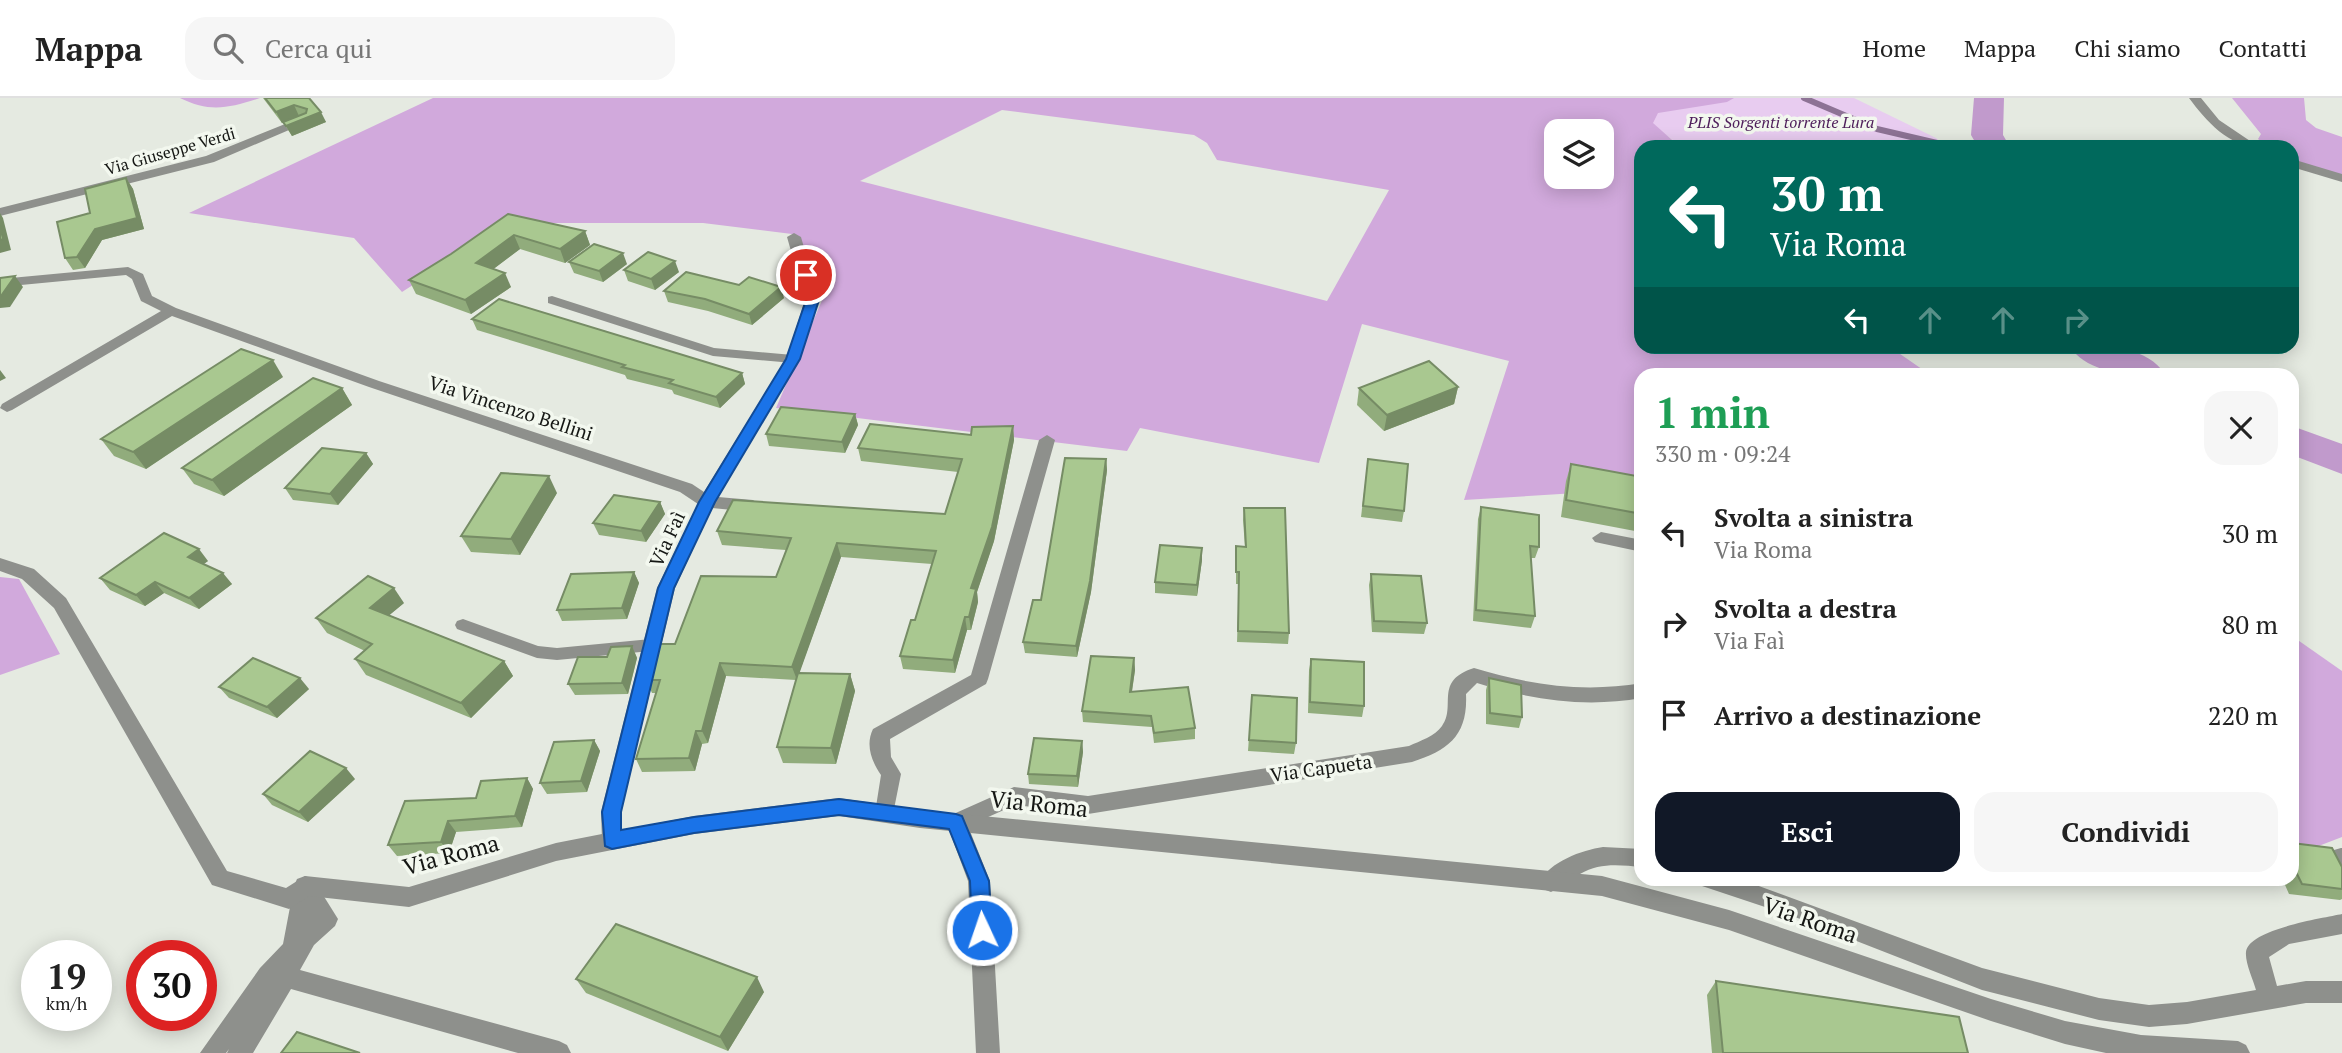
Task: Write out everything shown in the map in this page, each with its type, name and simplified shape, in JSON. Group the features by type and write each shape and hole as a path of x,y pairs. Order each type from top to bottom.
{"street":[{"path":"2196,98 2215,123 2242,140"},
{"name":"Via Giuseppe Verdi","path":"0,212 218,157 304,121"},
{"path":"2299,165 2342,178"},
{"name":"Via Faì","path":"612,840 611,812 666,588 707,502 793,359 812,300 794,237"},
{"path":"0,283 128,271 138,277 146,298 165,308"},
{"path":"7,407 165,308"},
{"name":"Via Vincenzo Bellini","path":"165,308 374,384 686,488 707,502 776,508"},
{"path":"885,813 891,774 881,760 880,734 979,679 1047,440"},
{"path":"1601,538 1634,544"},
{"name":"Via Roma","path":"0,564 28,575 60,603 220,878 289,899 305,886 409,897 556,852 612,840 694,825 839,807 956,822 1602,886 1659,898 2010,1017 2084,1037 2159,1050 2238,1053"},
{"name":"Via Capueta","path":"956,822 1014,796 1088,805 1412,754 1447,738 1458,716 1456,691 1474,675 1520,690 1570,696 1618,695 1634,692"},
{"path":"956,822 979,881 988,1053"},
{"path":"1551,882 1585,858 1609,854 1634,857"},
{"path":"239,1053 286,977 295,953 309,932 327,919 305,886"},
{"path":"212,1053 268,976 293,949 305,886"},
{"path":"1731,886 1797,908 1982,979 2099,1009 2150,1016 2187,1013 2306,992 2342,992"},
{"path":"2269,999 2258,952 2285,935 2342,924"},
{"path":"286,977 559,1053"}],"lane":[{"path":"552,300 713,352 793,359"},
{"path":"463,625 537,652 557,654 651,645"}],"green space":[{"name":"PLIS Sorgenti torrente Lura","path":"1617,98 1854,98 1938,140 1673,140"}],"shaded area":[{"path":"180,98 260,98 239,104 210,107"},
{"path":"433,98 1734,98 1727,102 1658,113 1653,123 1672,140 1634,140 1634,354 1900,354 1920,368 1634,368 1634,489 1464,500 1509,361 1362,324 1319,463 1140,428 1127,451 776,408 823,298 792,234 703,223 509,223 402,292 354,238 189,213","holes":["1002,110 1194,135 1207,143 1217,160 1389,190 1327,301 860,181"]},
{"path":"2232,98 2304,98 2306,120 2316,128 2342,137 2342,177 2299,162 2299,140 2259,140 2261,134"},
{"path":"0,577 19,579 60,654 0,675"},
{"path":"2299,641 2342,671 2342,837 2316,847 2299,845"}],"building":[{"path":"265,98 309,98 321,112 286,126 283,122 306,113 307,109 294,105 276,112"},
{"path":"126,178 137,218 95,229 77,257 65,258 57,222 90,213 85,189"},
{"path":"508,214 585,231 560,249 514,235 476,263 505,273 465,300 409,280 451,254"},
{"path":"594,244 623,253 599,271 569,262"},
{"path":"648,252 675,261 651,279 624,270"},
{"path":"686,272 739,285 749,277 781,287 749,314 705,299 664,291"},
{"path":"15,276 1,296 0,296 0,278"},
{"path":"499,299 742,373 716,397 669,383 673,380 622,367 625,365 472,319"},
{"path":"241,349 273,360 133,452 101,439"},
{"path":"1429,361 1458,387 1387,415 1359,388"},
{"path":"313,378 342,388 212,480 182,468"},
{"path":"781,407 855,414 842,442 766,434"},
{"path":"870,424 971,435 972,427 1013,426 992,527 971,588 976,589 969,617 965,617 953,660 900,656 911,620 915,620 936,551 837,543 792,667 720,663 702,731 696,731 689,758 636,759 660,680 646,680 655,644 675,644 701,576 776,577 791,538 717,531 733,500 945,514 962,459 858,448"},
{"path":"322,448 366,453 330,494 285,488"},
{"path":"1065,458 1106,459 1090,581 1076,646 1023,642 1033,600 1041,600"},
{"path":"1368,459 1408,464 1404,511 1363,506"},
{"path":"1571,464 1634,476 1634,513 1566,500"},
{"path":"501,473 549,476 511,539 461,536"},
{"path":"614,495 660,502 641,531 593,523"},
{"path":"1481,507 1539,515 1539,547 1530,546 1535,616 1476,610"},
{"path":"1244,508 1285,508 1289,633 1238,631 1239,572 1236,572 1236,546 1246,547"},
{"path":"164,533 199,549 188,557 223,573 189,598 155,582 136,595 100,578"},
{"path":"1160,545 1202,548 1197,585 1155,582"},
{"path":"634,572 622,608 557,610 571,574"},
{"path":"1371,574 1421,576 1427,623 1374,621"},
{"path":"368,576 394,588 370,608 504,661 461,703 355,659 372,644 316,618"},
{"path":"632,646 622,683 568,684 578,657 607,657 611,647"},
{"path":"1091,656 1134,658 1130,692 1188,687 1195,728 1154,733 1151,716 1082,711"},
{"path":"253,658 300,678 267,707 219,687"},
{"path":"1311,659 1364,662 1364,706 1310,702"},
{"path":"798,673 850,674 831,748 777,747"},
{"path":"1489,678 1521,685 1522,717 1490,713"},
{"path":"1252,695 1297,698 1296,743 1249,740"},
{"path":"1034,738 1082,741 1077,776 1028,774"},
{"path":"594,740 581,781 540,783 554,742"},
{"path":"310,751 346,768 299,812 263,794"},
{"path":"527,778 515,816 448,821 441,842 388,845 405,801 476,798 481,781"},
{"path":"2299,844 2332,848 2342,867 2342,889 2302,884 2299,878"},
{"path":"616,924 757,977 720,1037 576,979"},
{"path":"1716,981 1959,1017 1968,1053 1723,1053"},
{"path":"297,1032 360,1053 281,1053"}],"waterway":[{"path":"1804,98 1877,129 1924,140"},
{"path":"1989,98 1987,135 1990,140"},
{"path":"2105,354 2134,368"},
{"path":"2299,442 2342,460"}],"route":[{"path":"806,275 812,300 793,359 707,502 681,564 666,588 611,812 612,840 694,825 839,807 956,822 979,881 982,930"}]}
